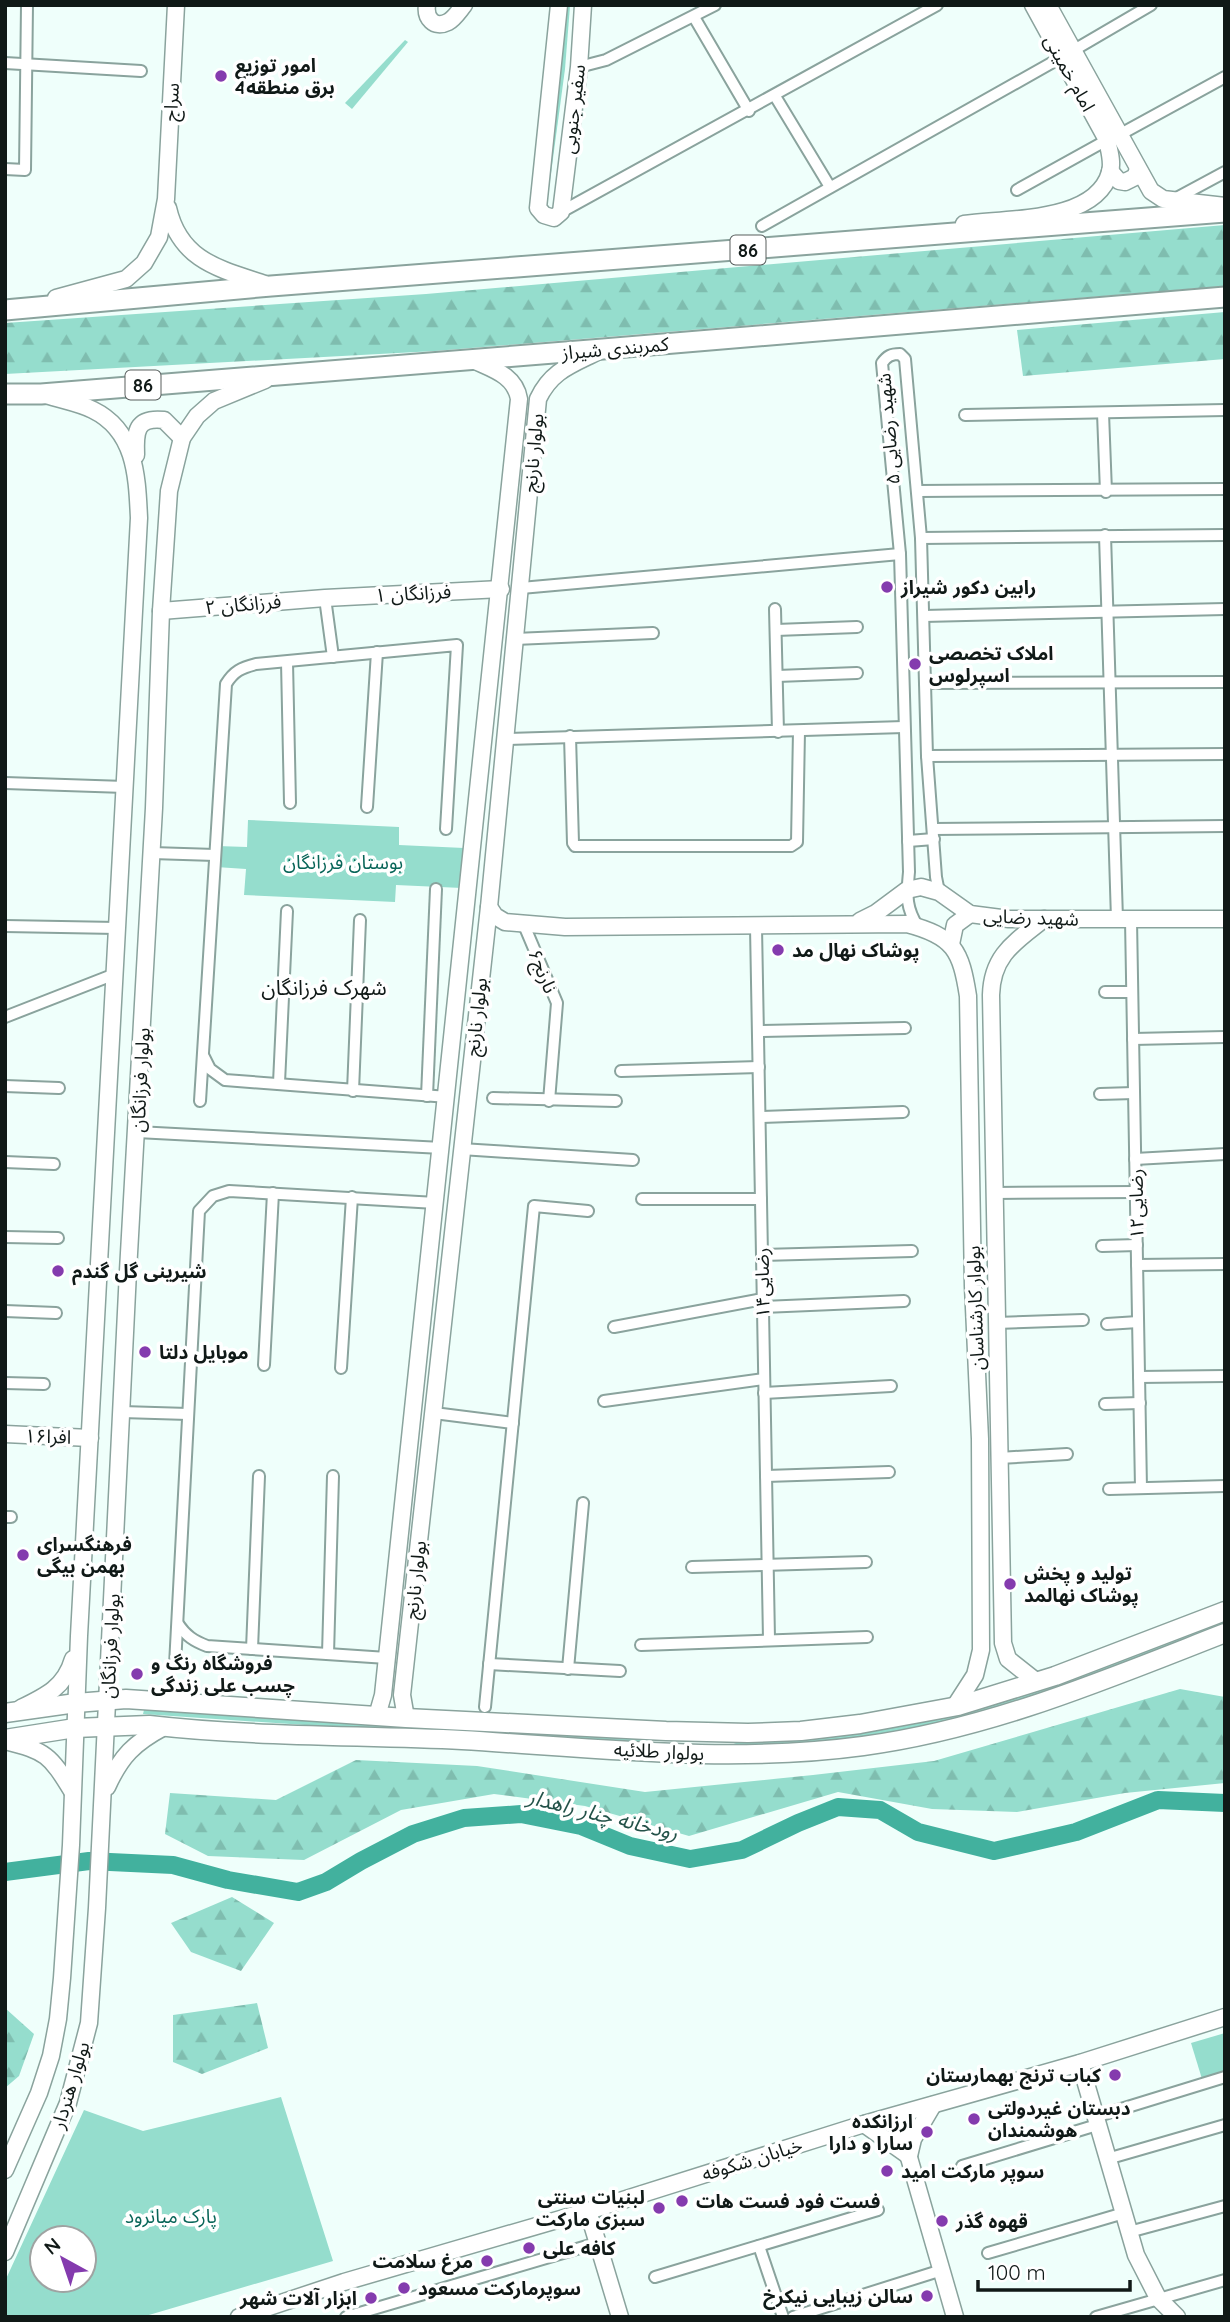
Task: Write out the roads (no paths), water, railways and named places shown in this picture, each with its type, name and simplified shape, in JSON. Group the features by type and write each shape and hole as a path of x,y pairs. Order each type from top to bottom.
{"highway":[{"name":"86","path":"5,309 1225,212"},
{"name":"کمربندی شیراز","path":"5,394 41,394 472,360 1225,297"}],"main road":[{"name":"سراج","path":"166,199 176,5"},
{"path":"427,5 430,22 437,24 450,21 464,5"},
{"name":"سفیر جنوبی","path":"559,5 538,208 544,215 554,218 561,212 579,67 583,5"},
{"name":"امام خمینی","path":"1033,5 1068,54"},
{"name":"امام خمینی","path":"1048,5 1068,54 1113,137 1151,191 1163,199 1173,200"},
{"path":"896,239 960,224 1039,216 1078,208 1098,194 1110,171 1113,137"},
{"path":"1110,171 1119,181 1125,182 1135,177 1138,169"},
{"path":"166,199 173,228 198,257 219,269 271,286"},
{"path":"5,309 89,291 126,279 144,263 154,249 163,222 166,199"},
{"path":"1173,200 1225,206"},
{"name":"بولوار نارنج","path":"406,1718 402,1695 489,907 538,399 545,384 557,373 603,349"},
{"name":"بولوار نارنج","path":"377,1716 383,1695 427,1293 519,399 512,381 472,360"},
{"name":"بولوار فرزانگان","path":"101,1844 169,491 182,438 197,416 214,401 280,374"},
{"path":"519,399 526,391 532,392 538,399"},
{"name":"بولوار فرزانگان","path":"41,394 94,410 126,440 136,471 139,518 79,1636 71,1845"},
{"path":"136,471 136,436 138,427 144,422 164,420 182,438"},
{"name":"فرزانگان ۱","path":"325,598 501,589"},
{"name":"فرزانگان ۲","path":"161,611 325,598"},
{"path":"856,923 876,913 907,890 921,887 939,892"},
{"name":"شهید رضایی","path":"939,892 970,914 1009,919 1225,919"},
{"name":"نارنج۶","path":"489,907 495,916 505,922 524,925"},
{"path":"524,925 756,927 907,924 951,944 955,925 970,914"},
{"path":"1009,919 1014,929 1012,944"},
{"name":"بولوار کارشناسان","path":"1003,1644 991,979 996,964 1012,944 1044,919"},
{"name":"بولوار کارشناسان","path":"951,944 963,965 968,996 973,1286 980,1439 980,1651 975,1675 955,1706"},
{"path":"963,965 979,972 996,964"},
{"path":"968,996 979,985 991,995"},
{"path":"99,1270 128,1271"},
{"path":"427,1293 447,1295"},
{"name":"۱۶افرا","path":"5,1434 90,1438"},
{"name":"بولوار طلائیه","path":"7,1713 107,1700 666,1731 801,1731 860,1724 955,1706 1037,1682 1225,1611"},
{"name":"بولوار طلائیه","path":"5,1740 75,1728 156,1726 663,1752 750,1755 801,1752 864,1746 961,1727 1047,1702 1225,1633"},
{"path":"7,1713 43,1698 59,1687 69,1672 79,1636"},
{"path":"980,1651 991,1658 999,1656 1003,1644"},
{"path":"1003,1644 1008,1658 1037,1682"},
{"path":"78,1669 82,1675 94,1680 106,1674 109,1667"},
{"path":"383,1695 393,1701 402,1695"},
{"path":"103,1795 119,1763 156,1726 139,1719 138,1713 143,1703 149,1701"},
{"path":"41,1733 48,1730 52,1718 42,1709"},
{"path":"663,1752 666,1731"},
{"path":"5,1740 35,1748 52,1759 72,1792"},
{"path":"73,1770 78,1764 92,1760 104,1769"},
{"name":"بولوار هنردار","path":"5,2252 68,2103 80,2064 89,2023 101,1844"},
{"name":"بولوار هنردار","path":"5,2170 39,2093 51,2056 58,2019 71,1845"},
{"name":"خیابان شکوفه","path":"239,2317 291,2309 344,2282 588,2211 864,2124 1080,2063 1225,2017"},
{"path":"1080,2063 1136,2255 1158,2298 1177,2317"},
{"path":"909,2156 913,2139 933,2105"},
{"path":"897,2116 955,2317"},
{"path":"864,2124 909,2156"},
{"path":"588,2211 620,2317"}],"street":[{"path":"5,169 25,170 27,5"},
{"path":"579,67 606,60 715,5"},
{"path":"561,212 750,111 937,5"},
{"path":"762,226 1152,5"},
{"path":"694,17 750,111"},
{"path":"5,63 141,71"},
{"path":"1017,190 1225,77"},
{"path":"775,96 830,187"},
{"path":"1173,200 1225,173"},
{"name":"شهید رضایی ۵","path":"918,927 909,912 907,890 900,554 883,363 886,357 894,354 900,354 905,359 918,491 927,755 939,892"},
{"path":"965,415 1225,410"},
{"path":"1103,413 1106,492"},
{"path":"918,491 1106,492 1225,489"},
{"name":"رضایی۱۲","path":"1105,535 1114,829 1132,992 1141,1489"},
{"path":"921,538 1225,535"},
{"path":"521,587 900,554"},
{"path":"325,598 333,657"},
{"path":"775,608 778,732"},
{"path":"924,616 1225,610"},
{"path":"776,630 857,627"},
{"path":"515,639 653,633"},
{"path":"200,1101 226,684 233,673 256,664 457,645 446,829"},
{"path":"367,807 377,652"},
{"path":"287,662 289,803"},
{"path":"777,676 857,673"},
{"path":"925,683 1225,682"},
{"path":"505,739 904,727"},
{"path":"570,736 575,846 791,846 797,842 799,731"},
{"path":"927,755 1225,754"},
{"path":"5,783 125,787"},
{"path":"908,841 933,834 1225,826"},
{"path":"152,853 215,855"},
{"path":"427,1096 436,889"},
{"path":"279,1083 287,911"},
{"path":"353,1091 360,920"},
{"name":"نارنج۶","path":"524,925 557,1003 549,1101"},
{"path":"5,926 117,929"},
{"name":"رضایی۱۴","path":"756,927 769,1639"},
{"path":"5,1017 115,974"},
{"path":"1105,992 1132,992"},
{"path":"758,1031 905,1028"},
{"path":"1133,1039 1225,1037"},
{"path":"203,1055 210,1069 225,1080 448,1097"},
{"path":"621,1072 759,1067"},
{"path":"5,1086 59,1088"},
{"path":"1100,1094 1134,1093"},
{"path":"493,1098 616,1101"},
{"path":"760,1116 903,1112"},
{"path":"137,1132 442,1148"},
{"path":"461,1149 633,1160"},
{"path":"1135,1159 1225,1154"},
{"path":"5,1162 54,1164"},
{"path":"175,1665 199,1211 213,1196 229,1191 436,1203"},
{"path":"994,1193 1136,1192"},
{"path":"264,1365 273,1193"},
{"path":"341,1367 352,1197"},
{"path":"642,1199 761,1199"},
{"path":"485,1707 534,1206 588,1211"},
{"path":"5,1237 58,1238"},
{"path":"1102,1246 1136,1245"},
{"path":"762,1255 912,1251"},
{"path":"1137,1265 1225,1264"},
{"path":"614,1326 763,1303 904,1301"},
{"path":"5,1311 56,1313"},
{"path":"996,1324 1083,1320"},
{"path":"1107,1324 1138,1322"},
{"path":"1139,1377 1225,1376"},
{"path":"604,1401 764,1378"},
{"path":"5,1383 44,1384"},
{"path":"764,1393 891,1386"},
{"path":"1104,1404 1140,1403"},
{"path":"122,1412 188,1414"},
{"path":"434,1413 513,1423"},
{"path":"999,1458 1067,1454"},
{"path":"766,1476 890,1472"},
{"path":"251,1649 259,1476"},
{"path":"328,1654 333,1476"},
{"path":"1109,1489 1225,1486"},
{"path":"568,1669 583,1503"},
{"path":"691,1567 866,1562"},
{"path":"178,1624 194,1641 207,1646 387,1658"},
{"path":"641,1645 867,1637"},
{"path":"489,1664 620,1671"},
{"path":"962,2166 1225,2077"},
{"path":"1107,2159 1225,2126"},
{"path":"1129,2232 1225,2206"},
{"path":"655,2277 878,2210"},
{"path":"988,2253 1124,2213"},
{"path":"346,2317 597,2243"},
{"path":"760,2246 783,2317"},
{"path":"793,2317 942,2270"},
{"path":"1096,2317 1225,2280"}],"waterway":[{"name":"رودخانه چنار راهدار","path":"5,1872 89,1861 173,1865 228,1880 298,1892 326,1882 413,1834 464,1818 521,1814 581,1826 630,1846 690,1859 742,1850 838,1807 880,1810 918,1832 994,1851 1076,1832 1158,1800 1225,1803"}],"place":[{"name":"امور توزیع برق منطقه4","path":"221,76"},
{"name":"رابین دکور شیراز","path":"887,587"},
{"name":"املاک تخصصی اسپرلوس","path":"915,664"},
{"name":"پوشاک نهال مد","path":"778,950"},
{"name":"شیرینی گل گندم","path":"58,1271"},
{"name":"موبایل دلتا","path":"145,1352"},
{"name":"فرهنگسرای بهمن بیگی","path":"23,1555"},
{"name":"تولید و پخش پوشاک نهالمد","path":"1010,1584"},
{"name":"فروشگاه رنگ و چسب علی زندگی","path":"137,1674"},
{"name":"کباب ترنج بهمارستان","path":"1115,2075"},
{"name":"دبستان غیردولتی هوشمندان","path":"974,2119"},
{"name":"ارزانکده سارا و دارا","path":"927,2132"},
{"name":"سوپر مارکت امید","path":"887,2171"},
{"name":"فست فود فست هات","path":"682,2201"},
{"name":"لبنیات سنتی سبزی مارکت","path":"659,2208"},
{"name":"قهوه گذر","path":"942,2221"},
{"name":"کافه علی","path":"529,2248"},
{"name":"مرغ سلامت","path":"487,2261"},
{"name":"سوپرمارکت مسعود","path":"404,2288"},
{"name":"سالن زیبایی نیکرخ","path":"927,2296"},
{"name":"ابزار آلات شهر","path":"371,2298"}],"district":[{"name":"شهرک فرزانگان","path":"324,987"}],"park label":[{"name":"بوستان فرزانگان","path":"343,862"},
{"name":"پارک میانرود","path":"171,2216"}]}
